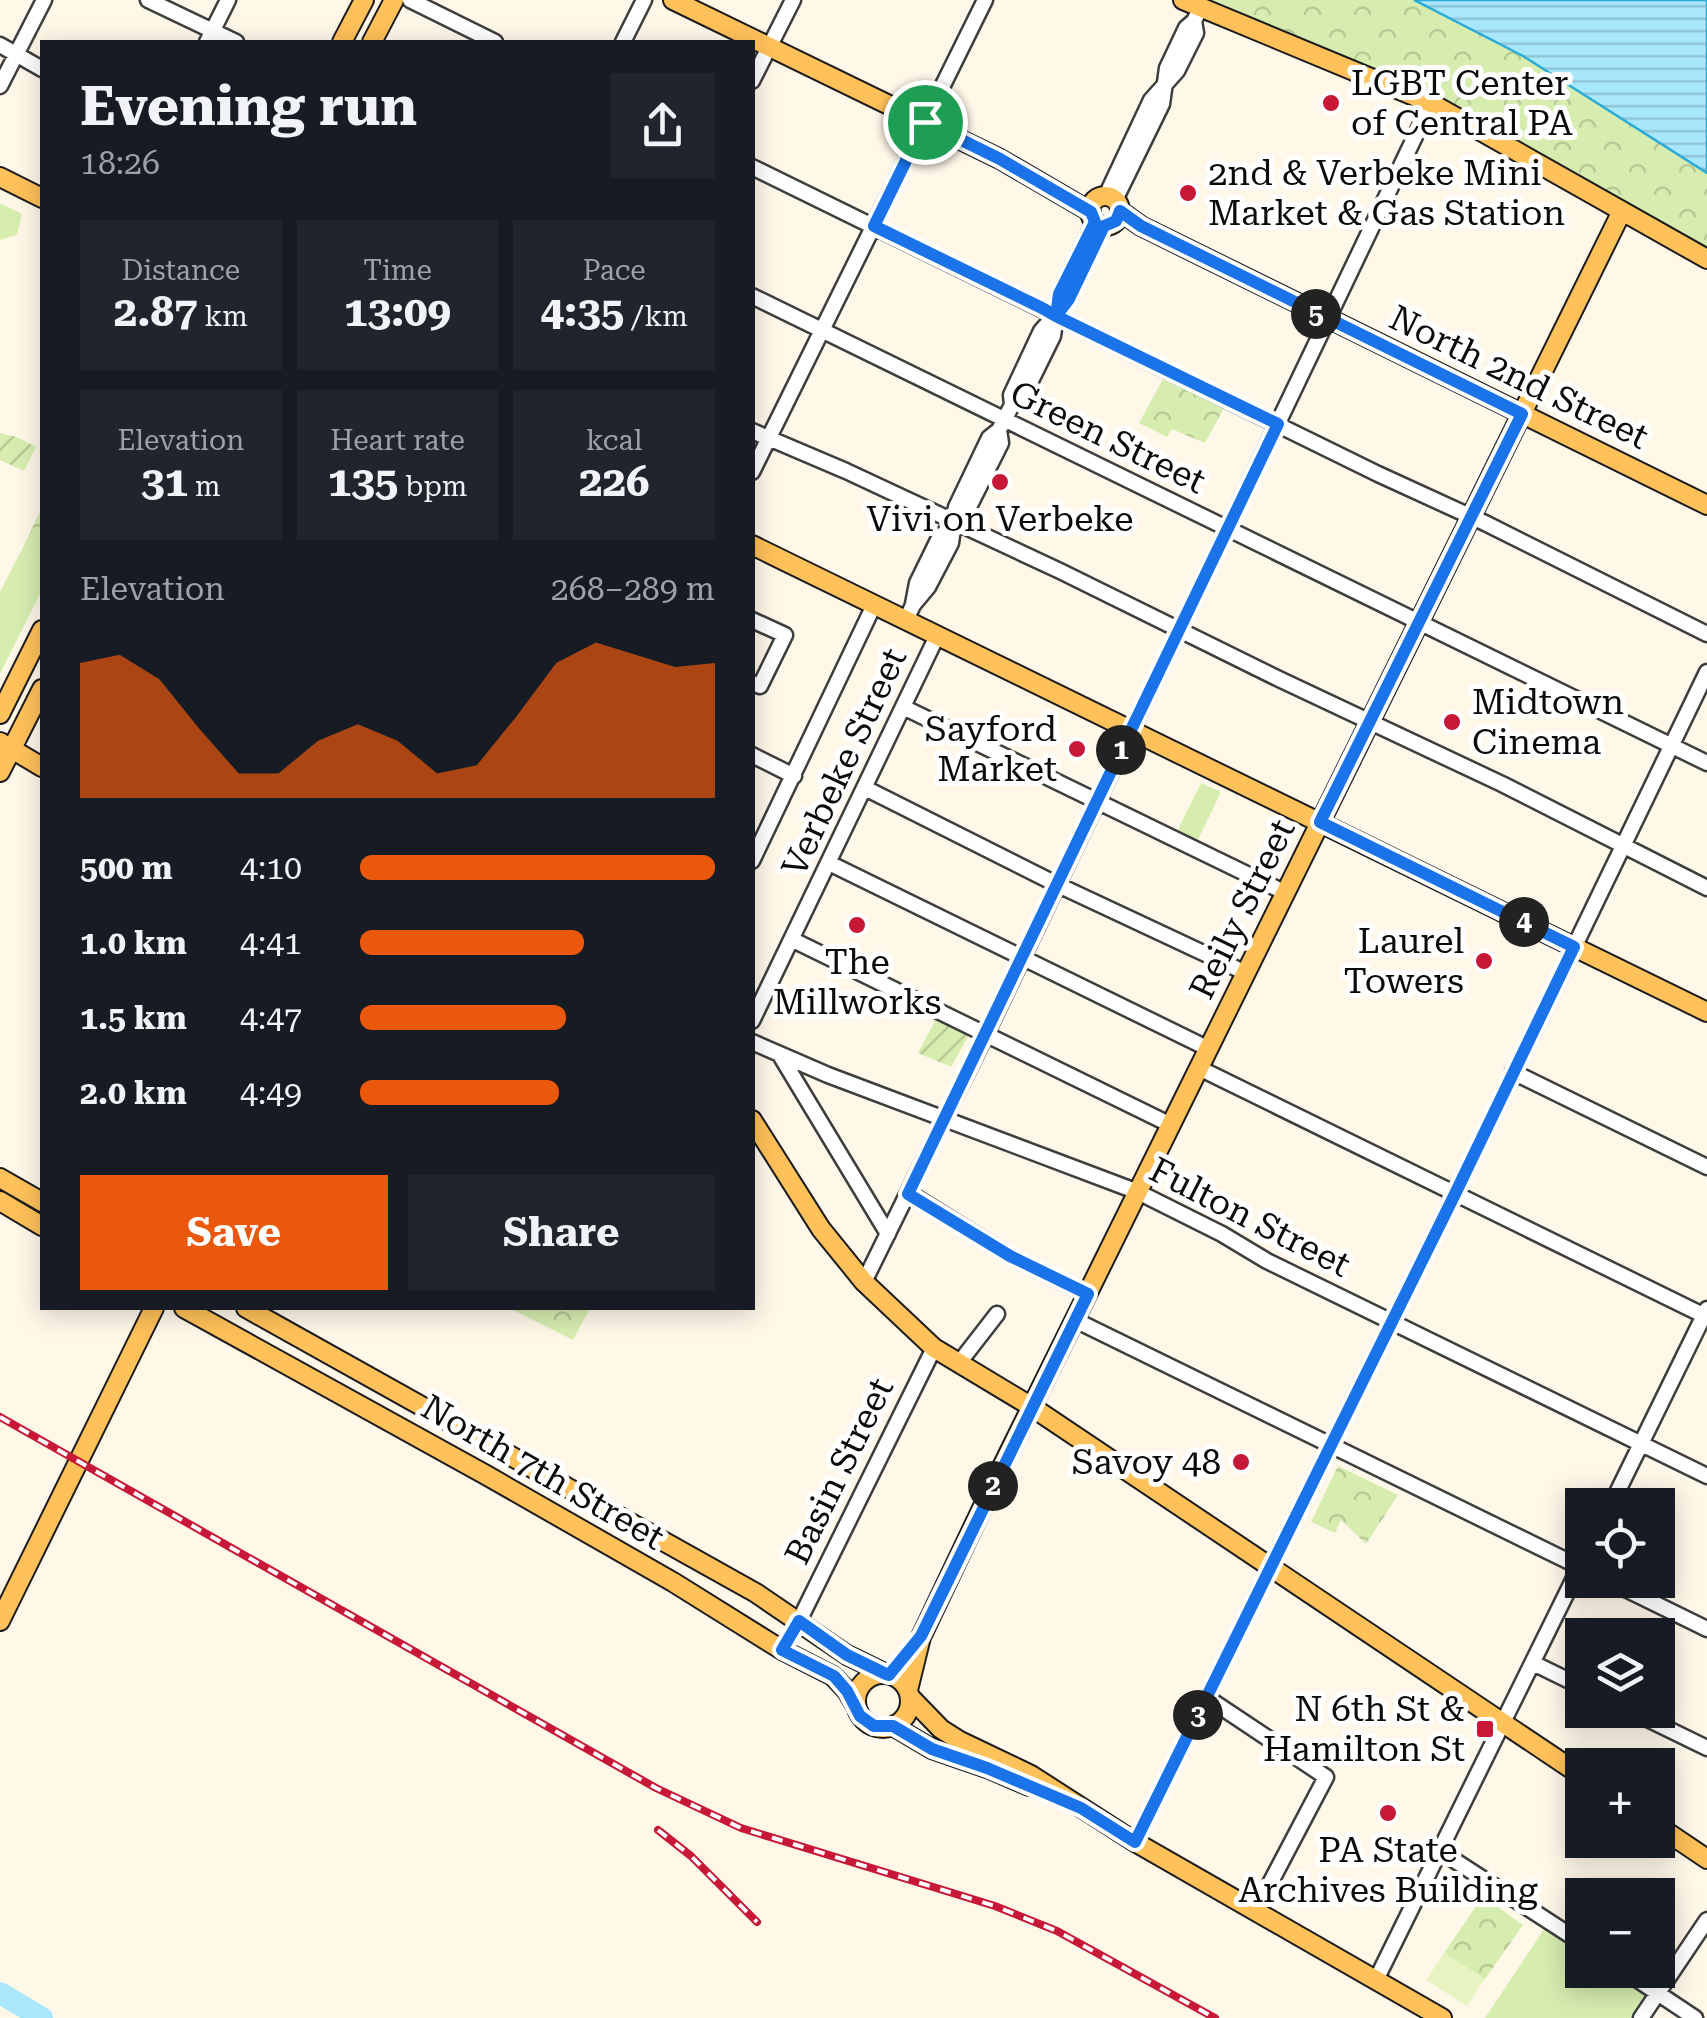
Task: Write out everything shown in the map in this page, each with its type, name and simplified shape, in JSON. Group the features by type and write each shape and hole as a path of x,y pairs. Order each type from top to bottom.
{"main road":[{"path":"343,40 364,0"},
{"path":"373,40 394,0"},
{"name":"North 2nd Street","path":"673,0 1707,505"},
{"path":"1193,10 1431,103 1707,258"},
{"path":"0,176 40,197"},
{"name":"Reily Street","path":"908,1694 921,1636 1622,211"},
{"path":"755,546 874,605 910,612 937,636 1707,1012"},
{"path":"0,714 40,634"},
{"path":"0,772 6,746 40,691"},
{"path":"6,746 40,766"},
{"path":"755,1125 822,1229 864,1282 934,1348 1032,1407 1565,1764"},
{"path":"0,1178 40,1201"},
{"path":"0,1201 40,1225"},
{"path":"0,1622 153,1310"},
{"name":"North 7th Street","path":"188,1310 486,1475 673,1582 782,1650 834,1676 860,1716 874,1726 893,1726 932,1749 1081,1808"},
{"name":"North 7th Street","path":"250,1310 756,1593 847,1655 903,1683 908,1694 951,1735 1030,1775 1135,1842 1442,2018"},
{"path":"782,1650 799,1621"},
{"name":"Reily Street","path":"887,1674 921,1636"},
{"path":"857,1708 862,1684 887,1674"},
{"path":"893,1726 906,1715 908,1694"},
{"path":"1675,1837 1707,1859"}],"street":[{"path":"0,86 44,0"},
{"path":"148,0 210,37 228,0"},
{"path":"410,0 491,40"},
{"path":"624,40 644,0"},
{"path":"755,75 793,0"},
{"path":"755,466 985,0"},
{"name":"Verbeke Street","path":"910,612 928,587 951,543 954,522 967,511 1001,443 1005,418 1022,400 1053,336 1059,294 1162,104 1163,86 1177,71 1196,33 1193,10"},
{"path":"0,45 40,69"},
{"path":"864,1282 1431,103"},
{"path":"755,168 1707,634"},
{"name":"Green Street","path":"755,297 1707,763"},
{"path":"755,432 954,522 1502,784 1707,888"},
{"name":"Verbeke Street","path":"755,855 874,605"},
{"path":"755,621 785,635 760,686 755,684"},
{"name":"Verbeke Street","path":"755,1015 937,636"},
{"path":"1135,1842 1707,672"},
{"path":"903,707 1286,893"},
{"path":"755,756 794,776"},
{"path":"866,788 1056,884 1246,973"},
{"path":"830,863 1209,1049"},
{"path":"793,940 1171,1125"},
{"name":"Fulton Street","path":"755,1043 1138,1192 1267,1260 1707,1476"},
{"path":"780,1054 888,1234"},
{"path":"1199,1068 1706,1314 1619,1488"},
{"path":"1513,1072 1707,1167"},
{"path":"908,1194 1010,1256 1088,1294"},
{"path":"960,1363 997,1314"},
{"path":"1075,1320 1565,1558"},
{"name":"Basin Street","path":"799,1621 934,1348"},
{"path":"1376,1980 1566,1598"},
{"path":"1643,1598 1707,1629"},
{"path":"1533,1663 1565,1679"},
{"path":"1206,1698 1326,1777 1255,1912"},
{"path":"1666,1728 1707,1748"},
{"path":"1440,1852 1565,1932"},
{"path":"1642,2018 1707,1920"},
{"path":"1650,1988 1695,2018"}],"green space":[{"path":"1207,0 1414,0 1523,56 1707,173 1707,249 1450,102"},
{"path":"0,203 22,214 17,235 0,240"},
{"path":"1165,375 1225,406 1205,443 1172,429 1167,437 1139,423"},
{"path":"0,433 36,447 24,471 0,460"},
{"path":"40,512 40,561 21,551"},
{"path":"21,551 40,561 40,594 0,674 0,592"},
{"path":"1201,783 1221,792 1197,842 1178,833 1178,829"},
{"path":"936,1019 969,1035 951,1067 918,1053"},
{"path":"513,1310 589,1310 573,1340"},
{"path":"1338,1466 1398,1495 1366,1544 1341,1520 1335,1533 1311,1522"},
{"path":"1485,1893 1523,1925 1485,1979 1444,1953"},
{"path":"1546,1926 1565,1939 1565,1988 1637,1988 1647,1995 1631,2018 1485,2018"},
{"path":"1444,1953 1485,1979 1467,2006 1426,1980"}],"water":[{"path":"1414,0 1707,0 1707,173 1523,56"}],"waterway":[{"path":"0,1993 42,2018"}],"railway":[{"path":"0,1417 656,1788 741,1828 995,1906 1057,1931 1215,2018"},
{"path":"658,1830 691,1856 757,1922"}],"place":[{"name":"LGBT Center of Central PA","path":"1331,103"},
{"name":"2nd & Verbeke Mini Market & Gas Station","path":"1188,193"},
{"name":"Vivi on Verbeke","path":"1000,482"},
{"name":"Midtown Cinema","path":"1452,722"},
{"name":"Sayford Market","path":"1077,749"},
{"name":"The Millworks","path":"857,925"},
{"name":"Laurel Towers","path":"1484,961"},
{"name":"Savoy 48","path":"1241,1462"},
{"name":"N 6th St & Hamilton St","path":"1485,1729"},
{"name":"PA State Archives Building","path":"1388,1813"}],"route":[{"path":"925,122 874,226 1056,316 1069,299 1104,226 1116,221 1120,211 1141,226 1327,320 1522,414 1320,822 1574,947 1135,1842 1081,1808 932,1749 893,1726 886,1728 866,1722 834,1676 782,1650 799,1621 847,1655 886,1674 902,1661 921,1636 1088,1294 1010,1256 908,1194 1278,424 1056,316 1059,294 1095,222 1091,212 1050,186 925,122"}]}
